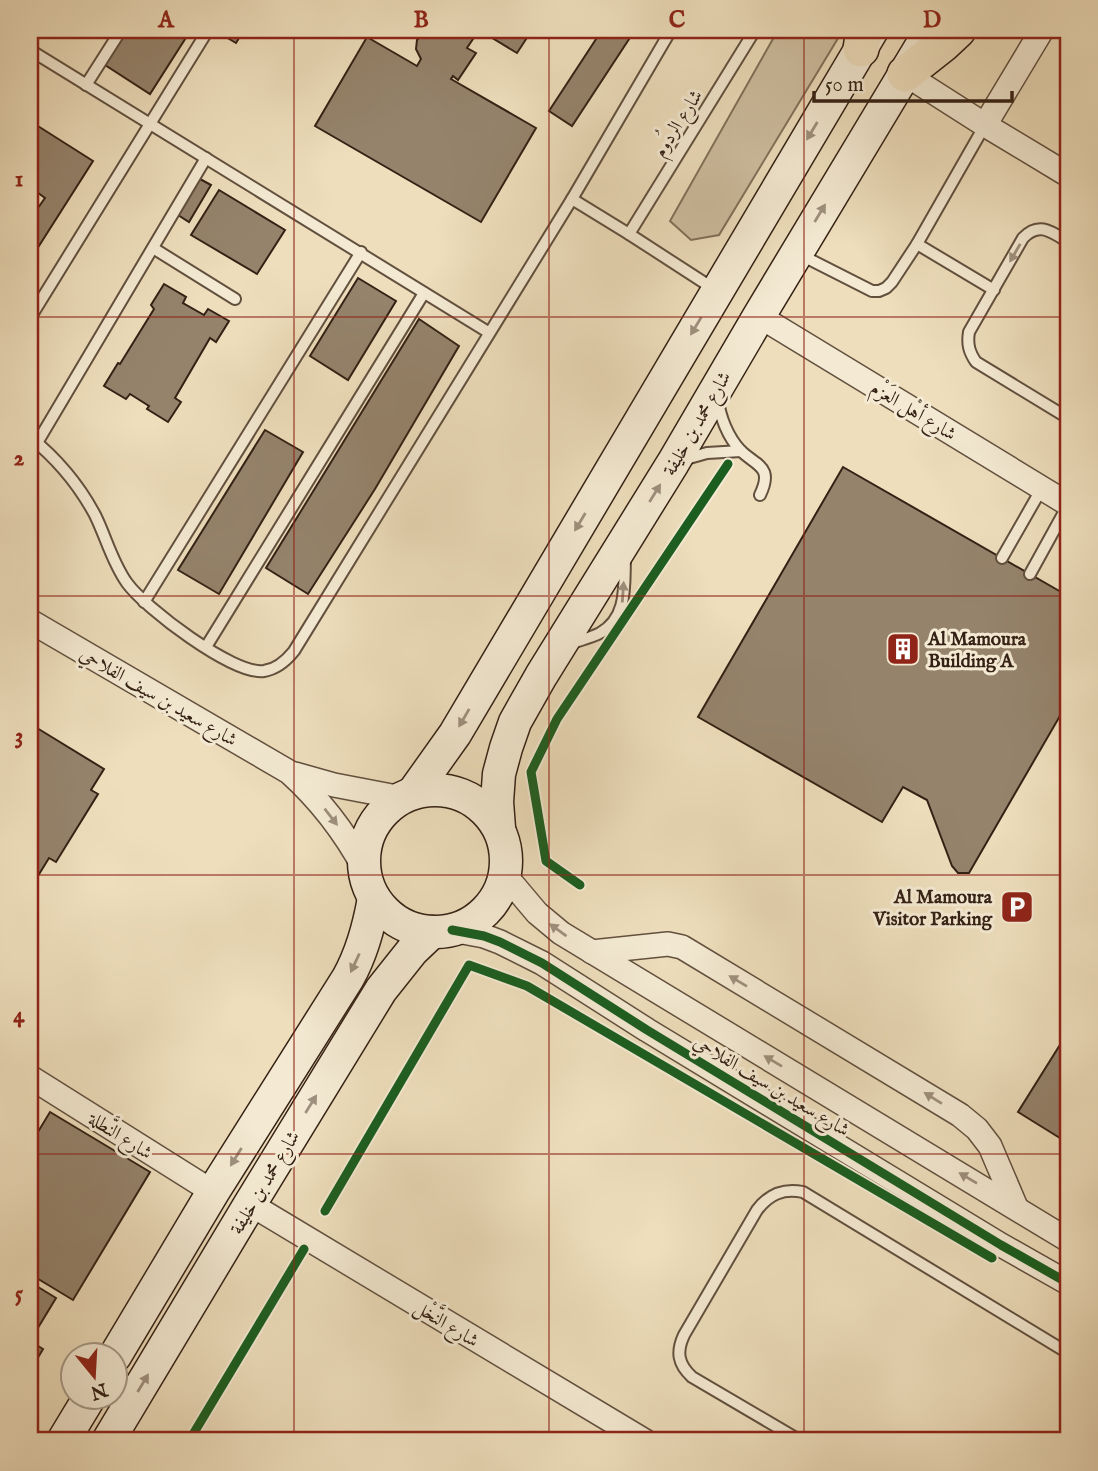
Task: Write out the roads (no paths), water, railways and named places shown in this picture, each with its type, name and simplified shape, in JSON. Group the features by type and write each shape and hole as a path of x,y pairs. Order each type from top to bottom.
{"main road":[{"name":"شارع محمد بن خليفة","path":"499,828 499,774 515,722 931,30"},
{"path":"905,74 958,30"},
{"path":"408,796 455,734 865,36"},
{"path":"433,790 453,792 472,800 487,812 499,828 506,851 505,876 495,900 477,919 442,931 415,929 385,912 374,898 364,868 365,847 373,827 385,810 408,796 433,790"},
{"name":"شارع محمد بن خليفة","path":"123,1342 213,1192 352,972 363,947 374,898"},
{"name":"شارع محمد بن خليفة","path":"108,1441 381,990 404,960 442,931"},
{"path":"63,1441 81,1412"}],"street":[{"path":"985,125 1042,30"},
{"path":"905,74 1068,175"},
{"name":"شارع أهْل العَزْم","path":"759,316 1068,504"},
{"name":"شارع سعيد بن سيف الفلاحي","path":"32,626 289,772 334,785 408,796"},
{"name":"شارع سعيد بن سيف الفلاحي","path":"289,772 323,807 364,868"},
{"name":"شارع سعيد بن سيف الفلاحي","path":"505,876 537,913 561,933 1068,1240"},
{"name":"شارع سعيد بن سيف الفلاحي","path":"442,931 484,936 542,963 989,1238 1068,1283"},
{"path":"592,952 668,944 682,947 911,1084 978,1129 997,1159 1016,1207"},
{"name":"شارع النَّطلة","path":"30,1077 213,1192"},
{"name":"شارع النَّخْل","path":"250,1204 645,1441"}],"lane":[{"path":"86,85 121,30"},
{"path":"30,318 208,30"},
{"path":"206,159 34,440 69,476 82,495 95,515 127,583 144,602 166,621 206,647 250,670 263,671 275,668 294,650 572,199 671,30"},
{"name":"شارع الردُوم","path":"629,234 755,30"},
{"path":"30,50 488,332"},
{"path":"797,253 872,291 886,288 917,244 985,125"},
{"path":"572,199 716,291"},
{"path":"1068,242 1048,230 1041,229 1028,233 1023,238 969,332 968,346 970,354 984,368 1068,418"},
{"path":"917,244 994,290"},
{"path":"153,248 235,299"},
{"path":"144,602 361,252"},
{"path":"206,647 424,293"},
{"path":"716,390 719,407 731,438 741,451 755,461 765,477 760,495"},
{"path":"673,463 707,453 741,451"},
{"path":"1002,558 1042,488"},
{"path":"1030,574 1068,504"},
{"path":"801,1441 692,1377 680,1362 678,1353 679,1344 757,1210 772,1195 782,1191 803,1192 1068,1353"}],"place":[{"name":"Al Mamoura Building A","path":"903,649"},
{"name":"Al Mamoura Visitor Parking","path":"1017,907"}]}
